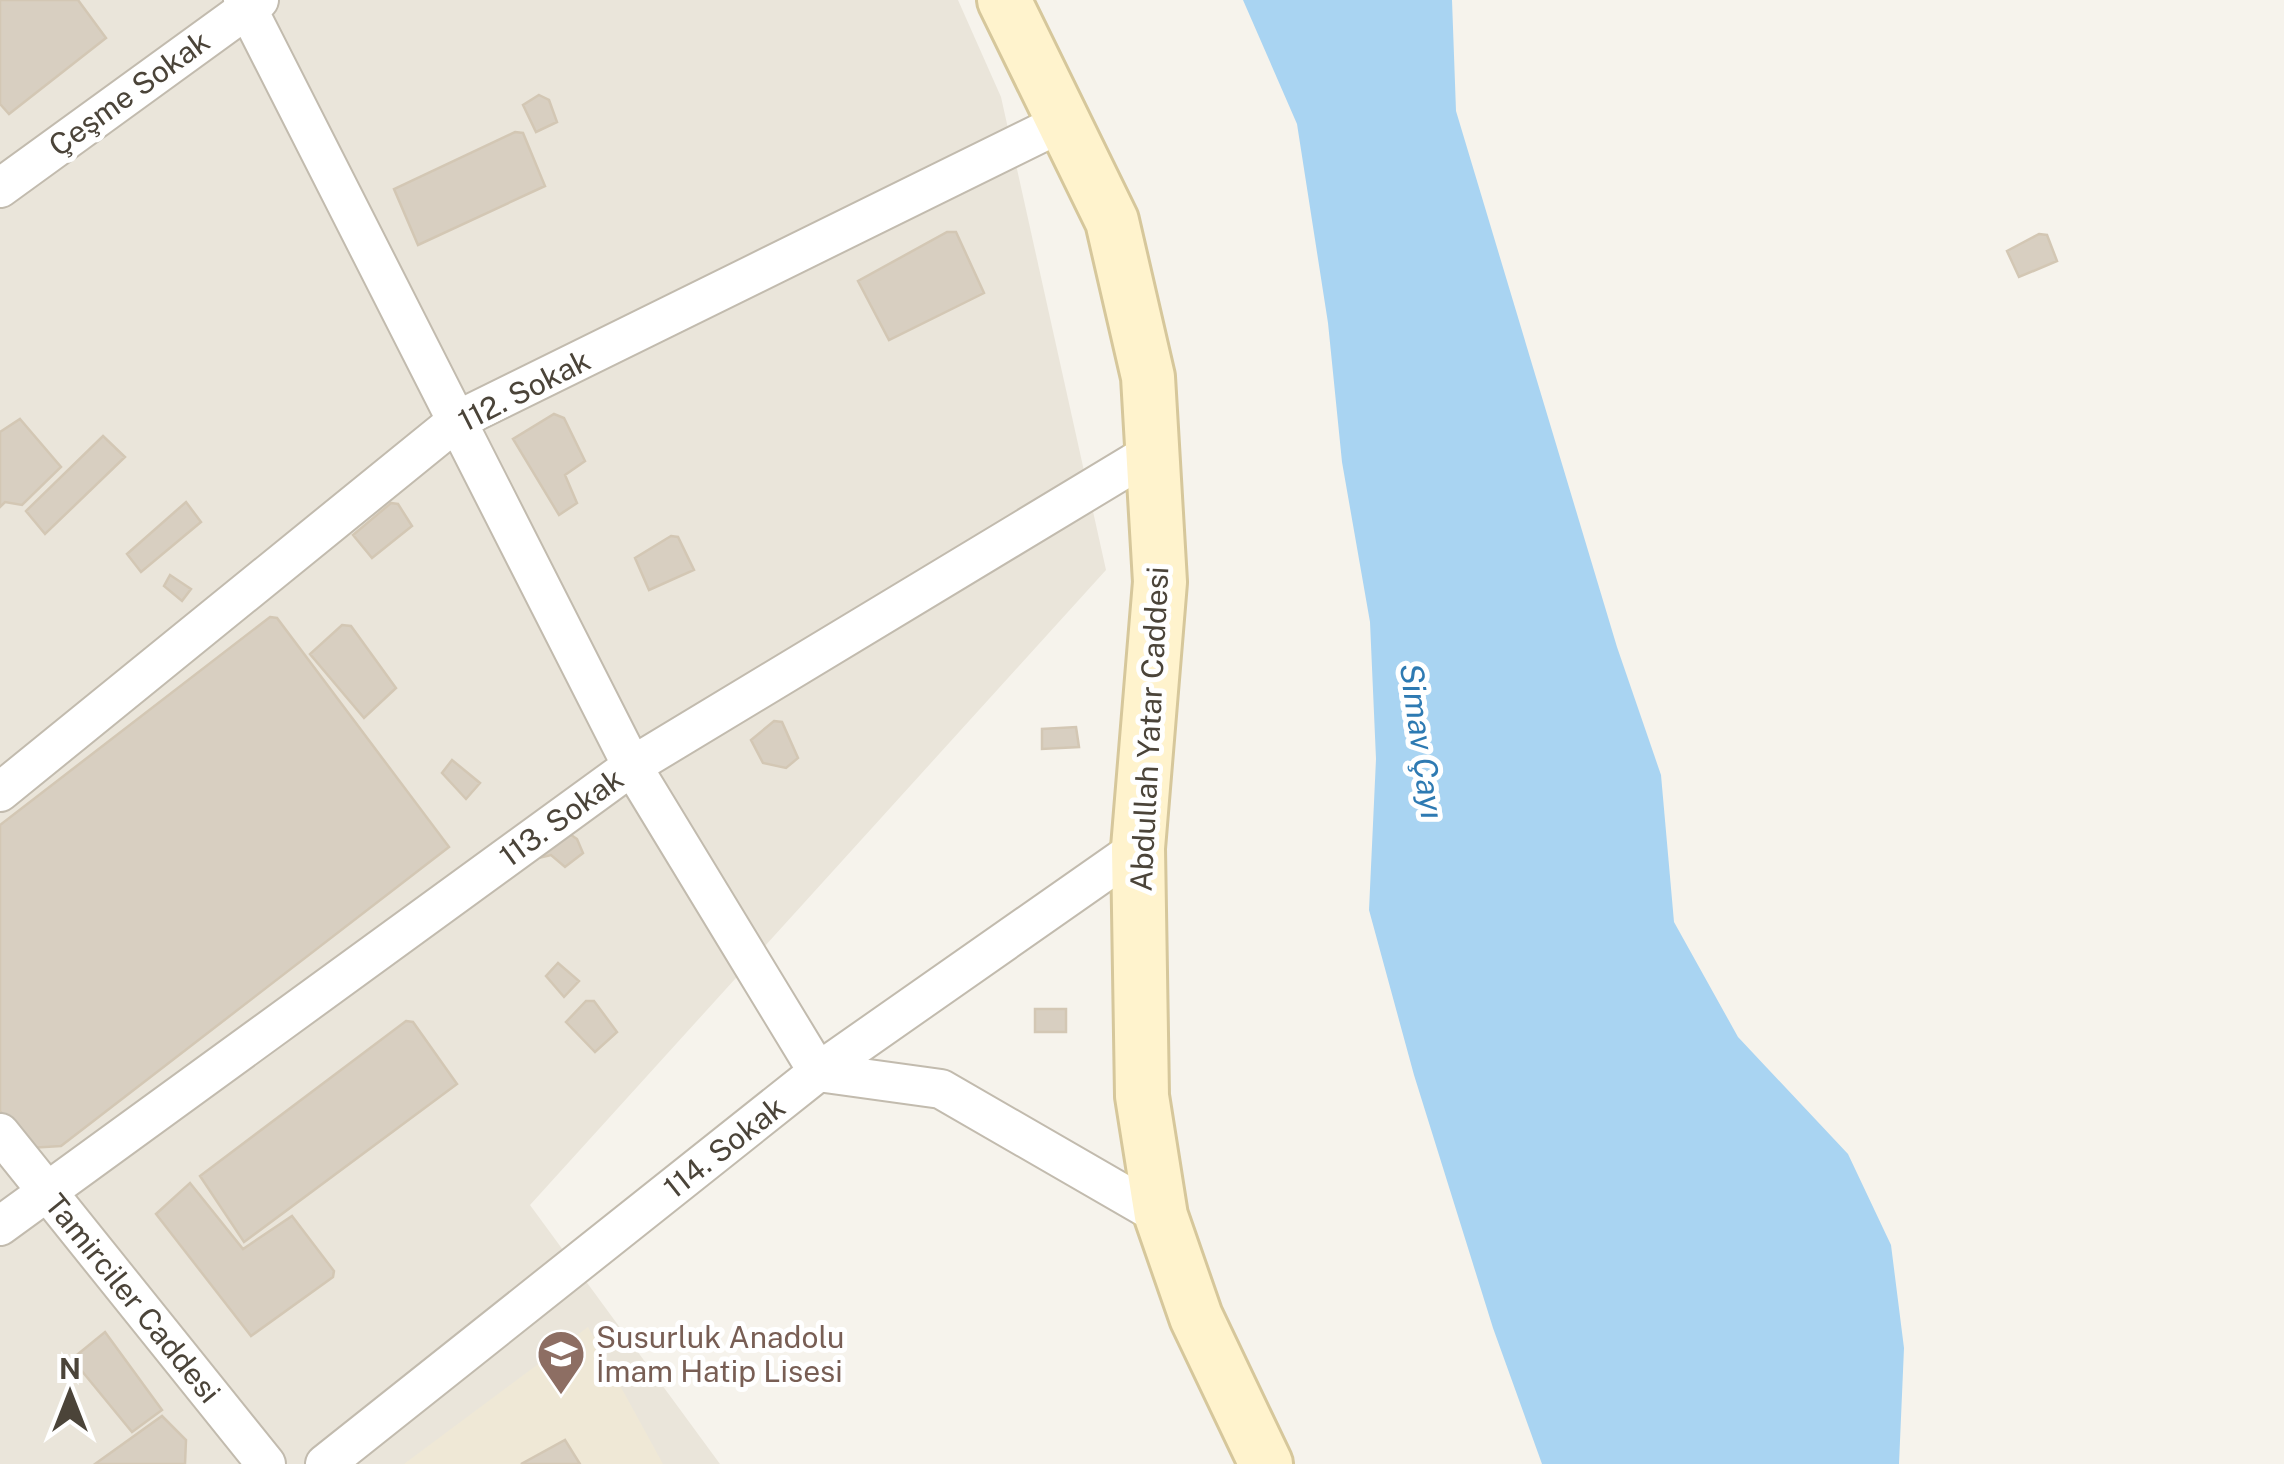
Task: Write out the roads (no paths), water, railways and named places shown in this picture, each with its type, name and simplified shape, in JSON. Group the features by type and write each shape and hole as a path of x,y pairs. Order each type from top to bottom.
{"street":[{"name":"Abdullah Yatar Caddesi","path":"1004,0 1112,221 1148,378 1160,582 1138,848 1142,1096 1161,1216 1196,1317 1266,1464"},
{"name":"Çeşme Sokak","path":"0,188 250,2"},
{"path":"250,2 632,766 818,1072 941,1089 1161,1216"},
{"name":"112. Sokak","path":"0,792 458,420 1064,122"},
{"name":"113. Sokak","path":"0,1226 632,766 1152,452"},
{"name":"114. Sokak","path":"324,1464 818,1072 1138,848"},
{"name":"Tamirciler Caddesi","path":"0,1133 266,1464"}],"water":[{"name":"Simav Çayı","path":"1243,0 1452,0 1456,111 1617,647 1661,775 1674,922 1738,1037 1848,1154 1891,1245 1904,1348 1899,1464 1542,1464 1493,1328 1414,1075 1369,910 1376,759 1370,622 1342,462 1328,323 1297,124"}],"place":[{"name":"Susurluk Anadolu İmam Hatip Lisesi","path":"561,1396"}]}
